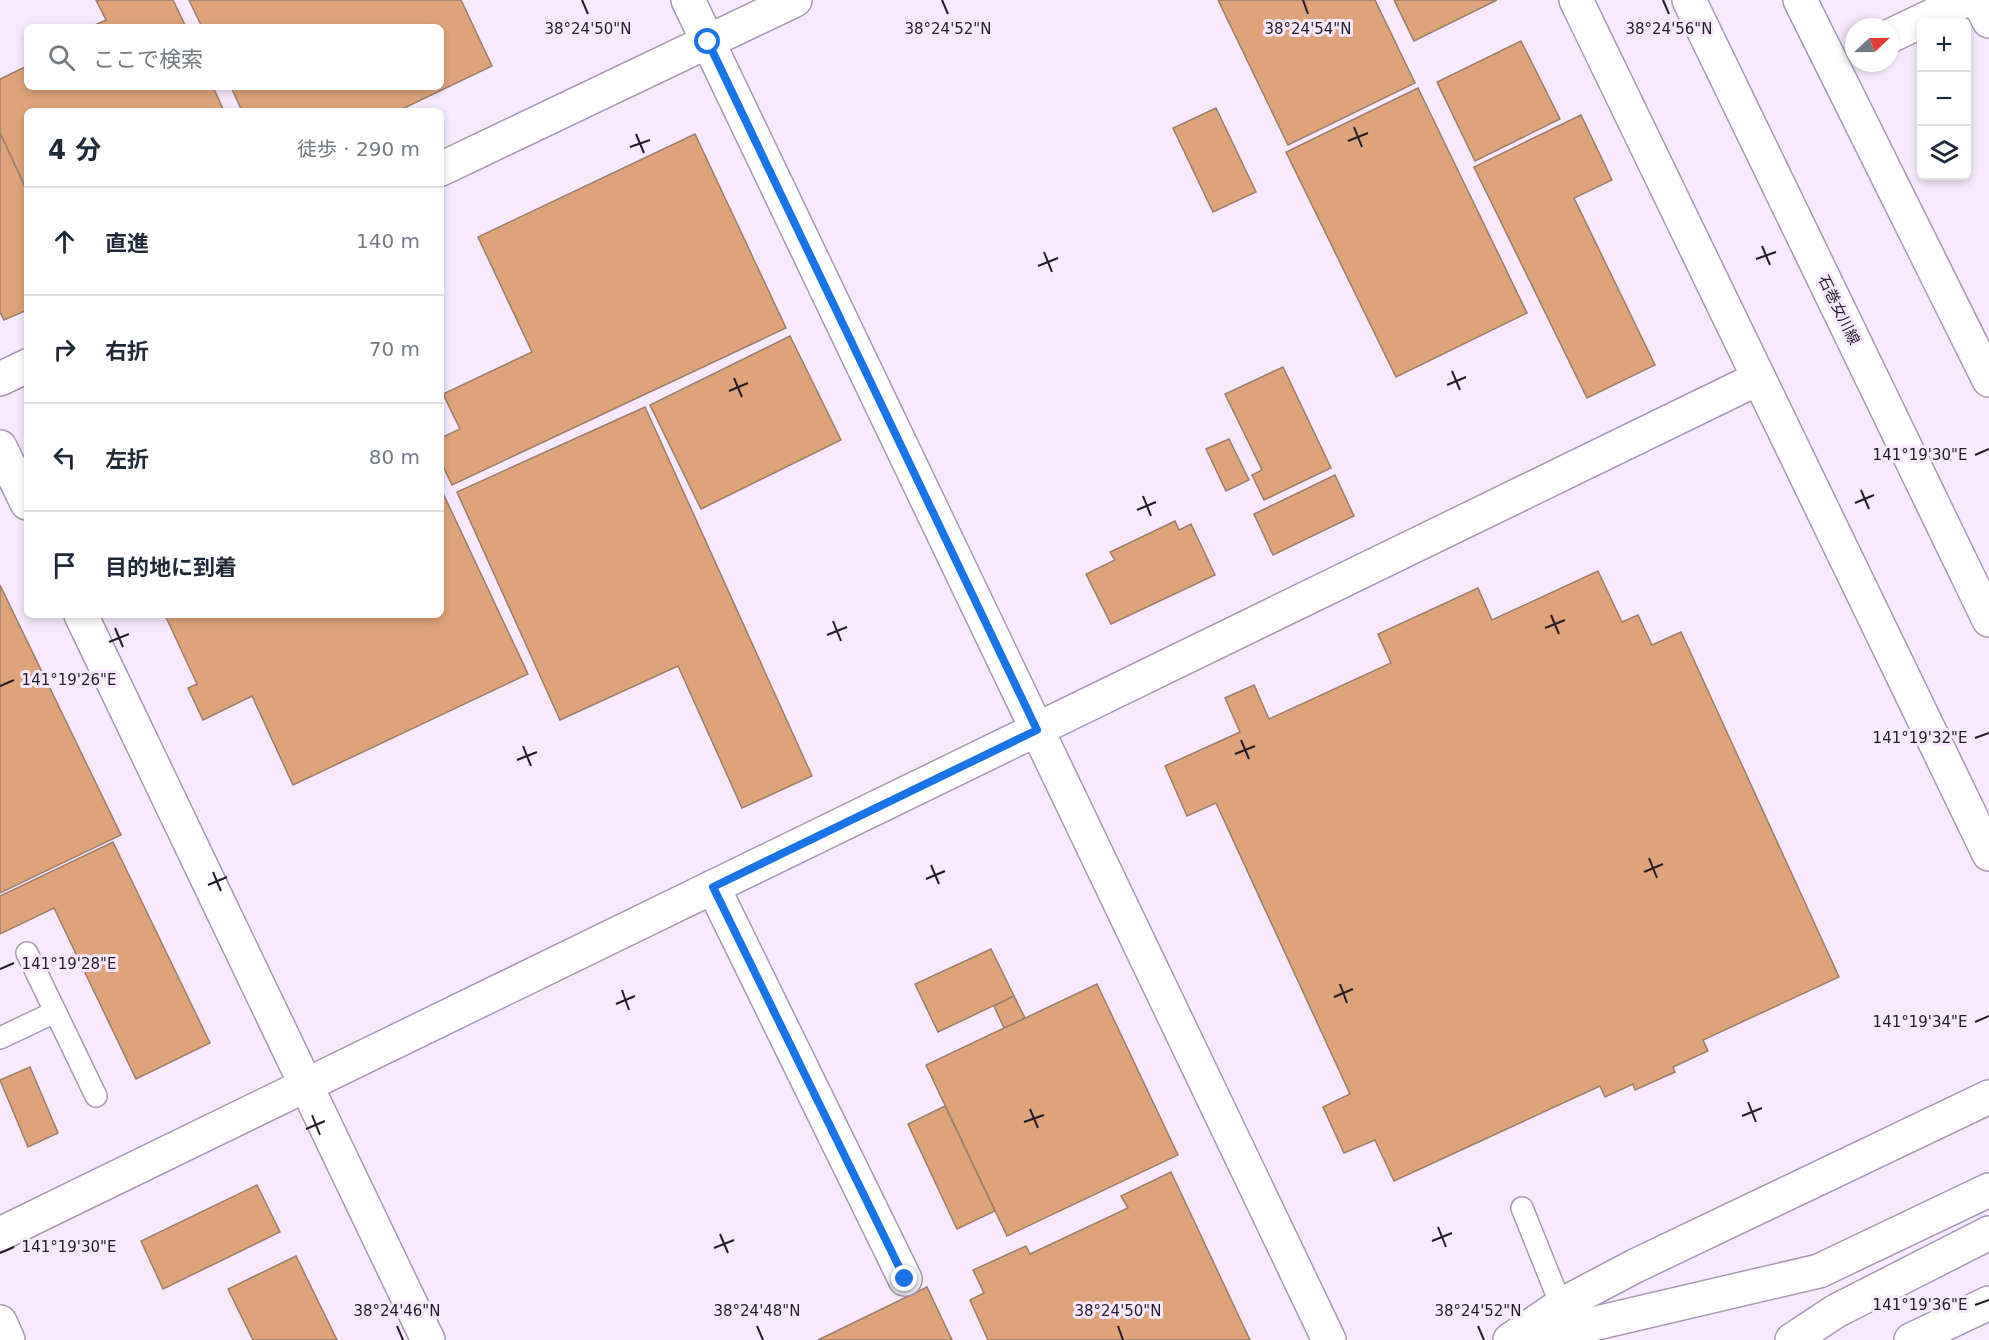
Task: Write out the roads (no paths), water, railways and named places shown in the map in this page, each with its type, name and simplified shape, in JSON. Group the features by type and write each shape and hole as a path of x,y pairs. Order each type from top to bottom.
{"street":[{"path":"687,0 1329,1340"},
{"path":"444,168 795,0"},
{"path":"1576,0 1989,854"},
{"name":"石巻女川線","path":"1689,0 1989,620"},
{"path":"1800,0 1843,58 1989,380"},
{"path":"1899,32 1965,0"},
{"path":"1978,0 1989,21"},
{"path":"0,379 24,367"},
{"path":"0,1233 1759,378"},
{"path":"0,447 24,497"},
{"path":"82,618 428,1340"},
{"path":"713,887 905,1279"},
{"path":"1510,1340 1561,1305 1635,1266 1989,1097"},
{"path":"1524,1340 1819,1272 1989,1190"},
{"path":"1792,1340 1836,1311 1989,1233"},
{"path":"1911,1340 1989,1303"}],"lane":[{"path":"27,953 96,1096"},
{"path":"0,1038 55,1012"},
{"path":"1522,1208 1561,1305"}]}
